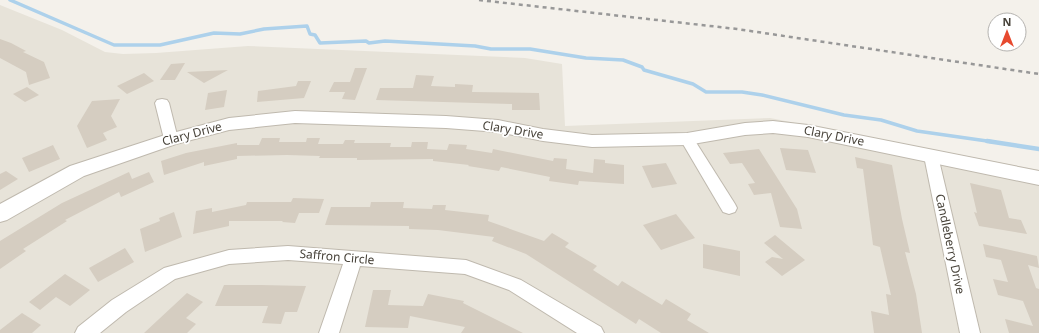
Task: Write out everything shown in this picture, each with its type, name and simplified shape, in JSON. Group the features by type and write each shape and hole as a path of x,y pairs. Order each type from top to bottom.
{"street":[{"path":"162,103 171,139"},
{"name":"Clary Drive","path":"0,214 78,171 171,139 229,124 295,117 446,122 498,126 543,135 592,141 687,139 745,129 773,127 808,131 1039,178"},
{"path":"687,139 729,208"},
{"name":"Candleberry Drive","path":"931,156 970,333"},
{"name":"Saffron Circle","path":"85,333 119,306 170,273 229,257 288,252 354,259 466,267 515,285 594,333"},
{"path":"329,333 354,259"}],"shaded area":[{"path":"0,5 62,30 105,52 123,54 248,46 525,58 562,64 565,126 770,118 1039,170 1039,333 0,333"}],"building":[{"path":"0,39 11,43 26,51 23,52 44,62 50,78 29,85 26,72 0,58"},
{"path":"185,63 175,80 160,80 171,64"},
{"path":"355,68 367,68 355,100 342,99 345,92 329,92 334,82 350,82"},
{"path":"228,70 204,83 187,72"},
{"path":"144,73 154,81 127,94 117,86"},
{"path":"416,75 434,76 431,86 455,87 455,84 473,85 472,92 539,93 540,110 512,110 512,104 376,100 380,88 413,88"},
{"path":"298,81 311,81 304,98 257,102 258,91 296,86"},
{"path":"27,87 39,95 25,102 13,94"},
{"path":"227,90 224,107 205,110 208,93"},
{"path":"120,99 111,116 117,127 103,133 107,140 87,148 77,126 92,101"},
{"path":"262,138 280,138 279,142 306,142 307,138 320,138 318,144 343,144 345,140 355,140 354,143 391,143 390,147 411,147 412,142 428,142 427,149 447,150 449,144 467,145 466,149 492,153 493,149 553,161 554,158 567,159 566,169 593,173 594,159 605,160 605,163 624,165 624,184 579,181 578,185 549,181 550,177 501,167 499,171 468,166 469,165 433,161 433,159 357,160 357,158 319,158 320,156 287,155 237,156 237,159 204,166 204,162 164,175 161,161 186,153 237,143 237,145 259,145"},
{"path":"53,145 60,159 29,172 22,158"},
{"path":"780,148 808,150 816,173 786,170"},
{"path":"759,149 797,209 802,229 780,227 771,193 754,195 748,184 755,183 742,163 730,164 723,153"},
{"path":"855,157 892,165 910,253 905,252 916,294 922,333 874,333 871,311 889,315 886,294 891,295 880,247 873,245 863,169 857,168"},
{"path":"666,163 677,184 652,188 642,166"},
{"path":"6,171 18,179 0,190 0,174"},
{"path":"129,172 132,179 149,172 154,182 121,197 119,192 65,220 67,221 23,249 26,251 0,269 0,241 62,203"},
{"path":"970,183 1001,190 1009,218 1021,220 1027,234 979,226 974,212 977,213"},
{"path":"293,198 324,199 319,213 299,213 295,223 282,222 283,221 229,221 229,226 193,234 196,211 212,208 212,212 246,205 247,202 291,202"},
{"path":"371,202 404,202 403,208 432,209 433,205 446,205 445,210 489,215 488,221 544,241 552,233 569,243 565,247 597,266 593,270 618,286 622,281 662,305 666,299 691,314 687,320 709,333 661,333 639,319 636,324 526,254 492,241 494,237 438,230 409,229 409,226 325,225 331,207 370,207"},
{"path":"174,212 182,237 145,252 140,229 160,221 159,218"},
{"path":"676,214 695,238 661,250 643,225"},
{"path":"775,235 805,260 782,276 765,262 772,257 783,259 764,243"},
{"path":"703,244 740,251 740,276 703,268"},
{"path":"983,244 1037,256 1039,268 1028,265 1036,288 1039,289 1039,333 1009,333 1005,319 1033,326 1023,301 998,295 993,279 1008,282 1001,260 986,257"},
{"path":"125,248 134,262 98,282 89,268"},
{"path":"65,274 90,290 70,306 56,297 40,310 29,302"},
{"path":"224,285 306,286 297,312 285,312 281,324 262,323 268,306 215,306"},
{"path":"373,290 391,290 388,305 423,306 428,294 464,301 463,303 523,333 461,333 465,327 410,316 408,328 365,327"},
{"path":"187,293 203,302 186,318 196,324 187,333 144,333"},
{"path":"22,313 41,325 32,333 0,333 0,330"}],"waterway":[{"path":"10,0 114,45 160,45 214,33 240,34 264,29 307,26 310,34 315,35 320,43 366,41 369,43 385,41 475,46 491,49 530,49 586,58 623,60 642,67 644,70 693,84 706,92 742,92 762,95 844,115 881,120 917,131 987,141"},
{"path":"987,141 994,142"},
{"path":"987,141 1039,149"}],"railway":[{"path":"479,0 737,29 1039,74"}]}
